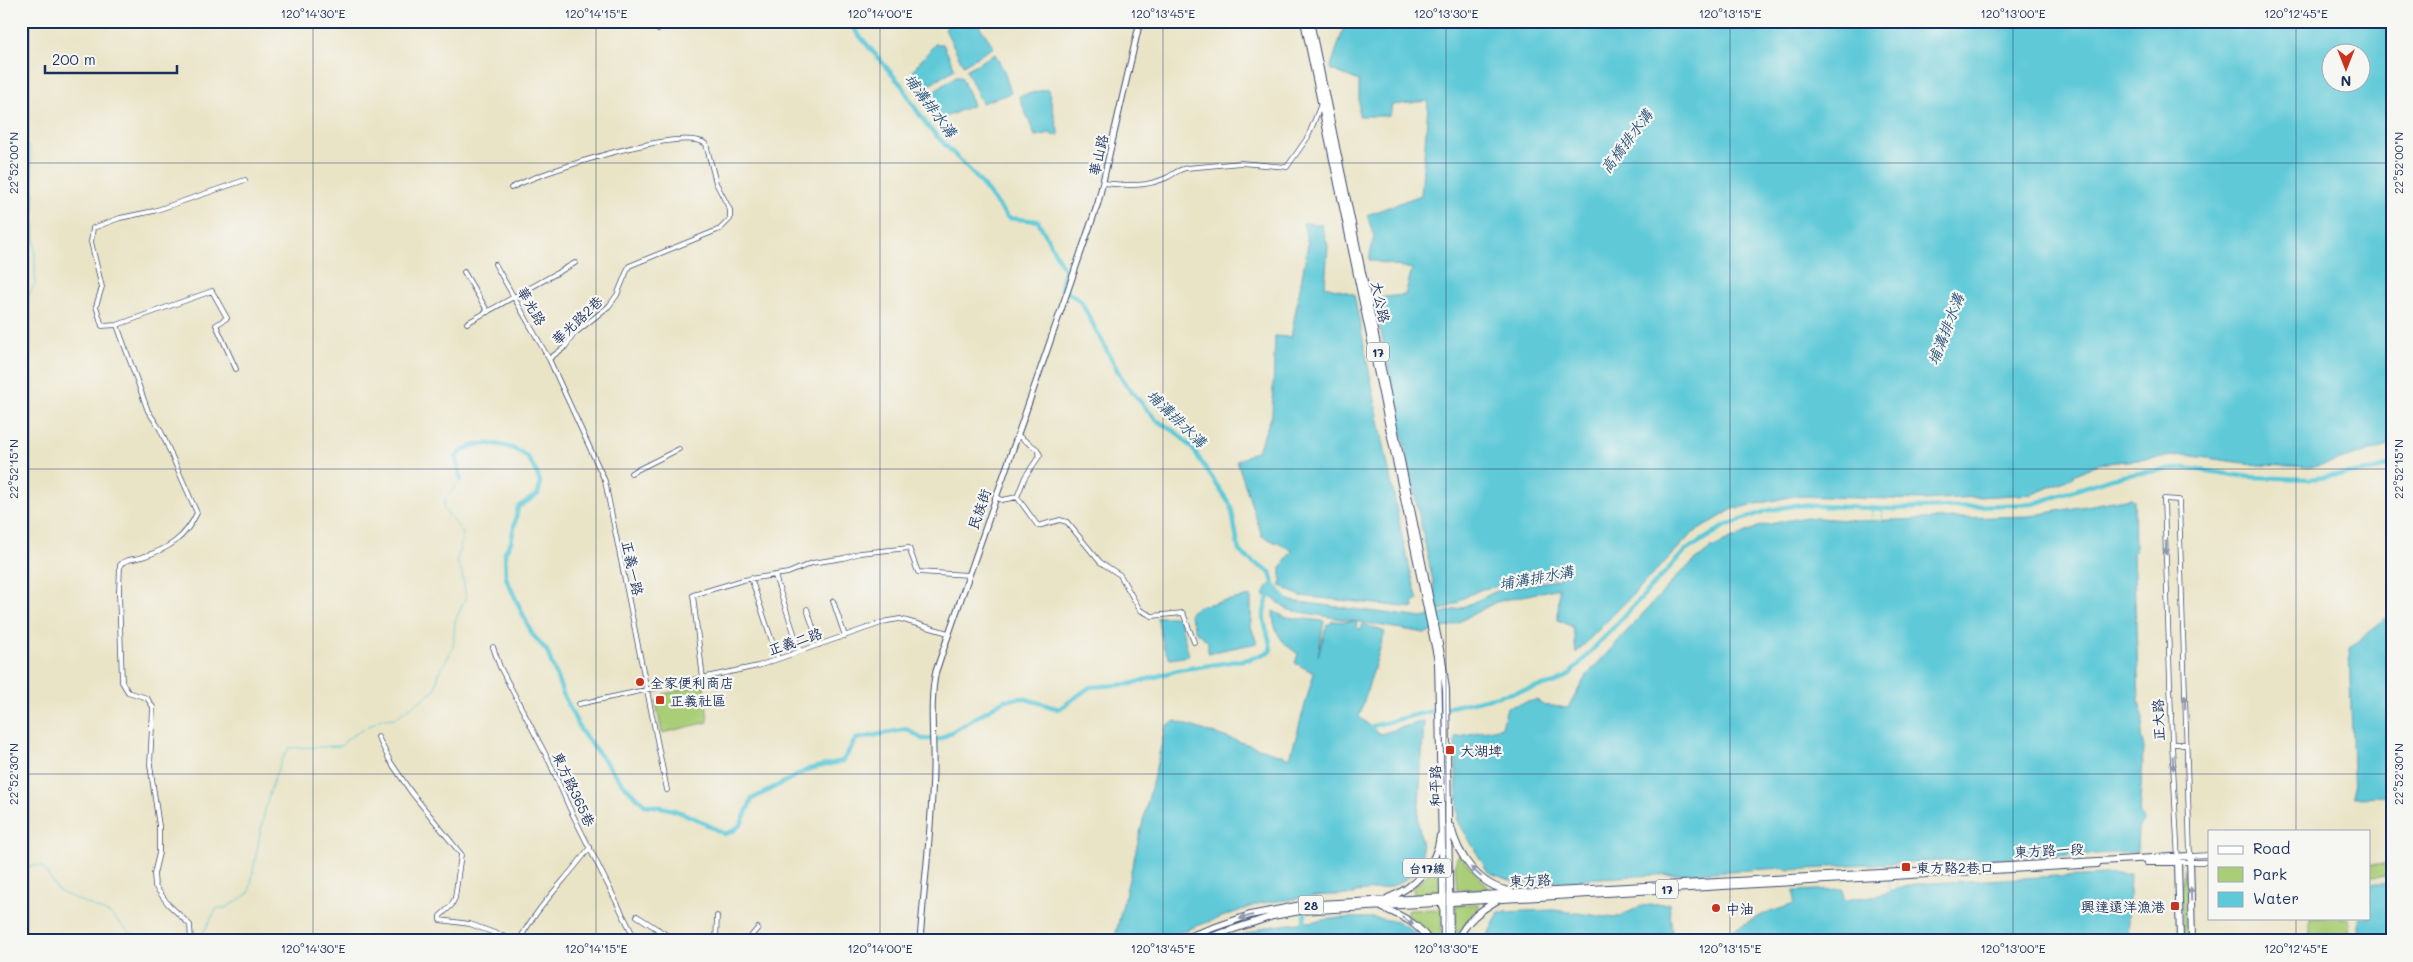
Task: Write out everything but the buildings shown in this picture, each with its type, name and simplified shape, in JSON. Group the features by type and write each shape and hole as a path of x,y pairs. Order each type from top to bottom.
{"main road":[{"name":"大公路","path":"1304,21 1321,87 1322,103 1362,287"},
{"name":"大公路","path":"1310,21 1321,87 1435,632"},
{"name":"和平路","path":"1435,632 1443,705 1447,900 1450,941"},
{"name":"台17線","path":"1445,812 1459,851 1468,864 1490,884 1506,891 1519,893"},
{"name":"台17線","path":"1381,904 1398,894 1422,875 1433,859 1440,840 1445,812"},
{"name":"東方路一段","path":"1890,874 2190,859"},
{"name":"正大路","path":"2190,859 2192,941"},
{"name":"正大路","path":"2178,860 2180,941"},
{"name":"東方路","path":"1198,941 1257,921 1291,913 1381,904 1519,893 1890,874"},
{"name":"東方路","path":"1447,900 1500,899 1890,874"},
{"path":"1457,941 1468,922 1484,908 1500,899"},
{"name":"和平路","path":"1444,941 1447,900"},
{"name":"東方路","path":"1176,941 1222,924 1272,910 1301,905 1381,904"},
{"path":"1381,904 1408,919 1422,930 1429,941"}],"street":[{"path":"658,30 664,21"},
{"name":"華山路","path":"1066,300 1103,183 1140,21"},
{"path":"1103,183 1139,187 1166,178 1179,169 1241,163 1286,168 1308,137 1322,103"},
{"name":"華光路2巷","path":"511,188 528,179 599,155 659,143 689,140 700,141 706,144 716,183 730,210 728,222 720,229 629,266 617,295 609,306 574,334 565,347 549,359"},
{"path":"236,369 216,325 227,318 212,291 117,325 102,326 96,306 102,287 91,242 93,228 120,218 154,211 245,180"},
{"path":"467,324 575,263"},
{"name":"華光路","path":"495,264 549,359"},
{"path":"464,272 488,312"},
{"name":"民族街","path":"920,941 934,751 932,689 948,633 1066,300"},
{"path":"117,325 148,411 160,429 197,512 179,540 143,557 123,562 120,565 119,592 122,682 128,692 147,698 153,707 150,765 159,826 159,853 154,874 154,886 168,904 190,924 192,941"},
{"name":"正義一路","path":"549,359 605,481 667,790"},
{"path":"1017,435 1037,448 1040,455 1025,477 1017,497"},
{"path":"632,473 678,449"},
{"path":"996,497 1002,500 1017,497"},
{"path":"1017,497 1038,526 1060,520 1072,526 1100,562 1120,575 1140,610 1152,616 1183,613 1194,642"},
{"name":"正大路","path":"2178,860 2172,744 2164,499 2178,500 2190,859"},
{"path":"703,679 693,595 751,578 775,576 860,552 901,548 909,548 918,572 969,576"},
{"path":"775,576 800,651"},
{"path":"751,578 778,659"},
{"path":"833,601 845,636"},
{"path":"807,609 819,645"},
{"name":"正義二路","path":"579,704 703,679 778,659 900,619 948,633"},
{"name":"東方路365巷","path":"493,647 500,667 549,761 569,807 636,941"},
{"path":"378,737 390,761 410,792 461,854 455,898 451,906 440,916 440,920 470,924 517,941 538,911 570,875 590,847"},
{"path":"2172,744 2186,744"},
{"name":"東方路一段","path":"2190,859 2208,855"},
{"name":"東方路一段","path":"2190,859 2208,862"},
{"path":"637,916 676,941"},
{"path":"716,941 717,916"},
{"path":"748,941 758,928"},
{"path":"651,941 658,929"},
{"path":"538,941 556,938 571,941"}],"green space":[{"path":"704,684 708,722 662,733 656,702 664,694"},
{"path":"1458,854 1487,886 1487,889 1457,889 1455,865"},
{"path":"1438,859 1441,860 1442,891 1414,894 1413,888 1428,874"},
{"path":"2370,864 2392,864 2392,876 2370,877"},
{"path":"2184,869 2188,897 2190,941 2184,941 2181,894"},
{"path":"1478,904 1480,906 1458,934 1456,932 1456,905"},
{"path":"1442,909 1442,941 1435,941 1424,927 1406,915 1408,910"},
{"path":"2310,920 2349,920 2350,941 2324,941 2310,937"}],"water":[{"path":"953,21 976,21 994,47 963,65 945,29"},
{"name":"高橋排水溝","path":"1346,21 2392,21 2392,445 2314,467 2259,465 2185,455 2097,464 2074,475 2074,477 2033,494 1923,500 1794,496 1733,509 1692,534 1576,653 1573,627 1558,620 1559,588 1496,602 1451,626 1425,633 1289,610 1271,597 1264,596 1267,588 1272,583 1274,582 1279,595 1291,601 1423,618 1461,608 1499,590 1560,579 1559,576 1482,589 1459,600 1458,603 1439,611 1374,298 1405,295 1412,269 1369,260 1374,236 1367,215 1421,195 1428,106 1427,101 1392,105 1390,116 1359,116 1359,81 1330,69"},
{"path":"935,44 943,44 955,69 923,89 913,70"},
{"path":"995,54 1004,71 1011,93 982,103 966,70"},
{"path":"956,76 961,76 973,105 934,122 928,96"},
{"path":"1048,89 1059,135 1054,136 1050,133 1035,136 1019,96"},
{"path":"1303,223 1321,224 1328,246 1325,286 1354,294 1402,537 1418,601 1413,601 1414,608 1300,596 1281,586 1281,568 1292,550 1262,536 1237,461 1258,450 1272,415 1275,336 1291,337 1308,244"},
{"path":"2131,498 2134,500 2135,551 2133,551 2139,700 2143,719 2141,736 2144,748 2139,813 2144,820 2138,829 2137,852 1828,866 1826,868 1787,870 1784,868 1581,879 1581,881 1517,883 1488,872 1458,821 1455,737 1502,727 1507,707 1536,700 1545,705 1568,708 1586,676 1682,571 1713,547 1760,526 1806,517 1857,521 2029,516"},
{"path":"1251,596 1251,627 1257,643 1208,653 1208,641 1196,632 1189,613 1199,606"},
{"path":"1273,611 1285,617 1324,621 1318,656 1327,624 1331,624 1332,621 1357,622 1356,628 1361,629 1363,624 1385,632 1359,717 1380,734 1424,721 1418,821 1424,861 1409,877 1394,886 1355,892 1355,895 1326,895 1261,903 1155,941 1114,941 1166,726 1175,721 1290,758 1314,673 1295,663 1298,654 1287,646 1277,631"},
{"path":"2392,613 2392,796 2354,797 2349,648"},
{"path":"1157,617 1179,617 1189,656 1170,659 1164,649"},
{"path":"2130,874 2127,941 1711,941 1762,915 1794,904 1794,891 1843,889 1844,900 1880,895 1914,884"},
{"path":"2370,884 2392,884 2392,941 2359,941 2359,920 2370,920"},
{"path":"1669,903 1673,941 1485,941 1499,912 1554,910 1615,918 1642,906"},
{"path":"1340,918 1374,918 1396,922 1406,926 1422,941 1227,941 1266,927"}],"waterway":[{"name":"埔溝排水溝","path":"847,21 903,87 929,128 976,177 1008,218 1038,221 1065,271 1061,288 1080,300 1123,381 1156,420 1177,433 1192,448 1231,506 1239,551 1254,563 1270,572 1273,583 1289,604"},
{"path":"21,138 30,149 34,185 35,262 35,284 21,309"},
{"path":"461,480 456,457 470,447 489,444 499,445 517,451 525,455 529,460 540,483 538,494 518,507 511,542 505,552 506,578 532,634 547,651 563,694 581,731 622,783 645,805 677,811 705,823 724,834 733,831 741,824 752,799 809,769 843,761 856,739 907,729 922,739 940,739 1005,700 1023,698 1059,709 1090,687 1131,684 1178,670 1250,659 1271,651 1264,623 1264,611 1270,592"},
{"path":"1369,731 1373,726 1555,683 1568,676 1685,551 1725,526 1766,511 1796,505 1892,509 2033,504 2112,478 2146,472 2185,468 2249,477 2310,479 2376,470 2392,463"},
{"path":"178,941 201,937 217,908 226,908 249,893 268,798 274,779 289,748 341,746 347,739 381,719 395,718 435,690 439,673 453,648 455,621 466,597 462,574 457,561 463,533 444,509 445,499 461,480"},
{"path":"1882,522 1883,508"},
{"path":"1872,509 1872,522"},
{"path":"21,866 42,866 58,891 110,914 130,933 157,941"},
{"path":"1897,880 1897,890"},
{"path":"1889,881 1889,893"},
{"path":"1303,927 1308,893"}],"place":[{"name":"全家便利商店","path":"640,682"},
{"name":"正義社區","path":"660,700"},
{"name":"大湖埤","path":"1450,750"},
{"name":"東方路2巷口","path":"1906,867"},
{"name":"興達遠洋漁港","path":"2175,906"},
{"name":"中油","path":"1716,908"}]}
